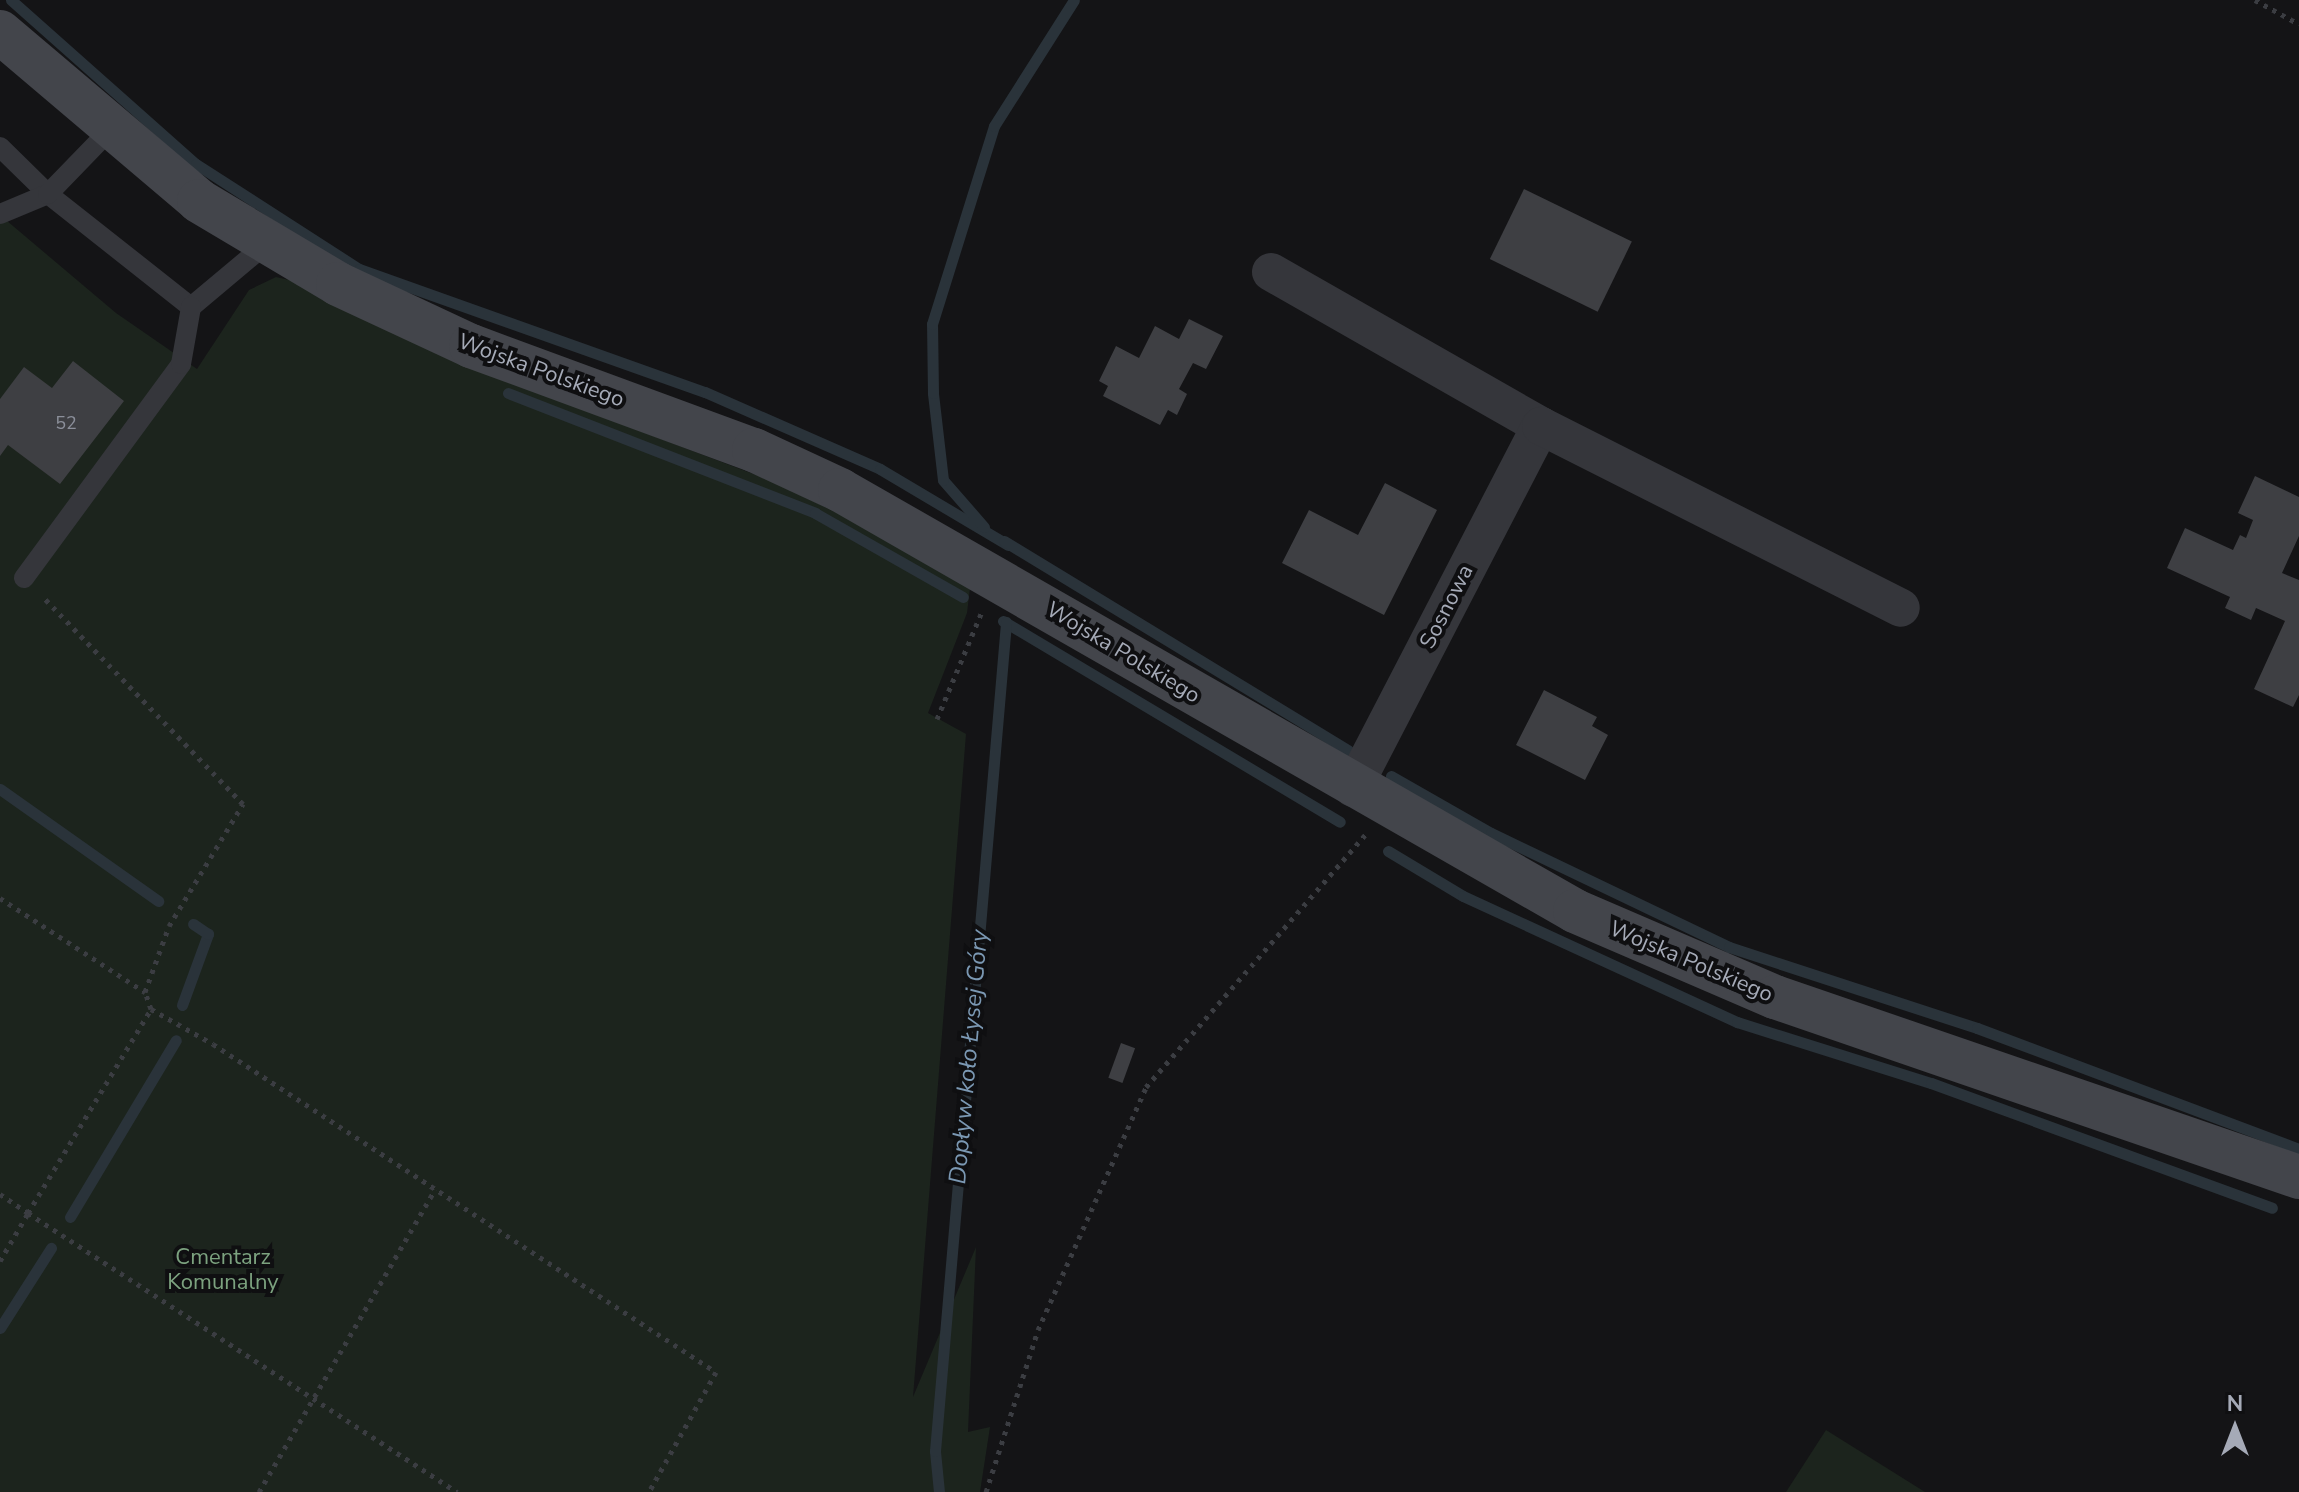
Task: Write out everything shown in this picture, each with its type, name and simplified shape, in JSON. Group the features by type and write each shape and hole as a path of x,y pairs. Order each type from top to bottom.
{"street":[{"name":"Wojska Polskiego","path":"0,32 199,201 266,244 419,325 754,450 876,508 1368,797 1575,911 1706,971 2299,1177"},
{"path":"1271,272 1541,426 1901,608"},
{"name":"Sosnowa","path":"1368,797 1541,426"}],"lane":[{"path":"0,214 48,194 111,129"},
{"path":"0,147 48,194 191,307"},
{"path":"24,578 181,364 191,307 266,244"}],"path":[{"path":"2255,0 2299,24"},
{"path":"937,719 997,577"},
{"path":"24,578 243,804 169,926 145,992"},
{"path":"986,1492 1038,1330 1146,1087 1320,892 1368,797"},
{"path":"0,898 145,992 151,1009 226,1052 716,1372 649,1492"},
{"path":"0,1261 151,1009"},
{"path":"259,1492 435,1190"},
{"path":"0,1194 457,1492"}],"green space":[{"name":"Cmentarz Komunalny","path":"0,215 116,313 197,369 249,290 276,277 298,282 513,383 769,480 873,530 970,588 967,613 928,713 966,734 913,1397 976,1247 968,1432 990,1427 980,1492 0,1492"},
{"path":"1826,1430 1925,1492 1786,1492"}],"building":[{"path":"1524,189 1632,242 1598,312 1490,259"},
{"path":"1189,319 1223,336 1206,369 1193,363 1179,389 1187,394 1177,415 1168,410 1160,425 1103,396 1108,386 1099,381 1116,346 1139,358 1155,326 1179,339"},
{"path":"73,361 124,401 60,484 8,445 0,456 0,399 24,367 52,388"},
{"path":"2255,476 2299,497 2299,536 2282,573 2299,580 2299,695 2293,707 2254,689 2285,621 2256,608 2251,620 2225,608 2230,597 2167,568 2185,528 2233,550 2240,535 2246,538 2253,520 2238,513"},
{"path":"1385,483 1437,510 1384,615 1282,563 1309,510 1358,535"},
{"path":"1544,690 1597,717 1592,726 1608,735 1585,780 1516,745"},
{"path":"1121,1043 1135,1048 1122,1083 1108,1078"}],"waterway":[{"path":"11,0 196,164 359,269 705,392 880,469 1008,545"},
{"name":"Dopływ koło Łysej Góry","path":"984,527 943,480 933,393 932,324 994,126 1074,0"},
{"path":"508,393 815,513 963,597"},
{"path":"1004,541 1348,750"},
{"path":"1003,621 1340,822"},
{"name":"Dopływ koło Łysej Góry","path":"939,1492 935,1451 1006,622"},
{"path":"1391,776 1491,833 1729,947 1977,1028 2299,1149"},
{"path":"0,789 158,901"},
{"path":"1388,851 1463,896 1737,1022 1931,1083 2272,1208"},
{"path":"182,1005 208,934 193,924"},
{"path":"70,1217 176,1040"},
{"path":"0,1328 51,1248"}]}
